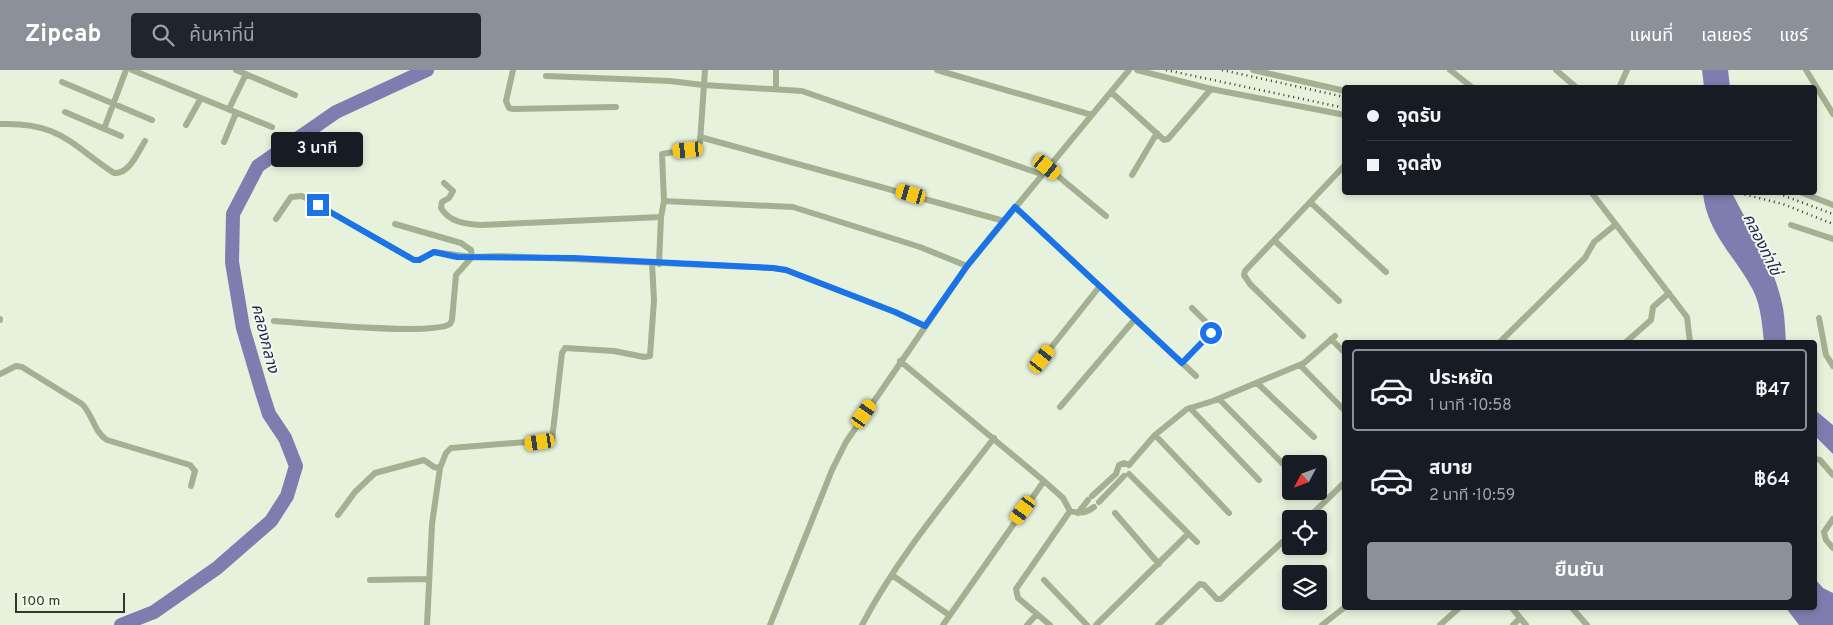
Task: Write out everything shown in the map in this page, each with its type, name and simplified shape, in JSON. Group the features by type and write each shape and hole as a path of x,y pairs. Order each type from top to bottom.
{"street":[{"path":"104,129 126,70"},
{"path":"132,70 272,127"},
{"path":"236,70 295,95"},
{"path":"514,70 506,102 509,108 616,107"},
{"path":"426,625 427,579 440,468 446,453 451,448 552,440 562,353 565,348 614,351 644,357 650,356 656,263 664,201 662,154 692,149 698,145 705,70"},
{"path":"776,70 776,88"},
{"path":"937,70 1092,115"},
{"path":"770,625 832,470 846,442 967,266 1041,174 1129,70"},
{"path":"1137,70 1211,88 1342,114"},
{"path":"1253,70 1342,90"},
{"path":"1450,70 1469,85"},
{"path":"1556,70 1575,85"},
{"path":"1565,76 1569,70"},
{"path":"1620,85 1627,70"},
{"path":"1806,70 1815,85"},
{"path":"229,109 246,74"},
{"path":"546,76 670,81 802,91 1041,174"},
{"path":"62,82 152,120"},
{"path":"1111,92 1164,140 1168,139 1211,88"},
{"path":"1817,88 1833,114"},
{"path":"186,125 201,98"},
{"path":"64,112 121,136"},
{"path":"224,142 236,113"},
{"path":"0,124 21,123 47,128 77,145 114,173 120,174 127,169 145,141"},
{"path":"1132,175 1157,133"},
{"path":"700,137 1004,221"},
{"path":"1047,167 1106,216"},
{"path":"1303,336 1250,284 1244,275 1245,271 1342,168"},
{"path":"444,183 453,191 449,198 442,202 441,208 448,217 465,224 481,225 661,217"},
{"path":"1593,195 1615,226 1687,317 1690,340"},
{"path":"1808,195 1833,204"},
{"path":"276,219 291,197 302,196 414,260 419,260 434,252 472,258 574,258 760,267 786,270 895,312 925,326"},
{"path":"664,201 793,207 920,247 967,266"},
{"path":"1310,202 1386,272"},
{"path":"1015,207 1196,376"},
{"path":"395,224 461,243 471,250 472,258"},
{"path":"1791,225 1833,239"},
{"path":"1502,340 1578,266 1594,242 1615,226"},
{"path":"1275,241 1339,302"},
{"path":"274,321 379,328 440,328 447,326 452,320 456,275 472,258"},
{"path":"1042,359 1100,286"},
{"path":"1628,340 1651,320 1653,307 1669,293"},
{"path":"1182,363 1211,333 1210,326 1192,308"},
{"path":"1820,318 1826,355 1833,366"},
{"path":"1060,406 1135,319"},
{"path":"1129,465 1155,435 1190,408 1218,399 1300,365 1333,338 1342,349"},
{"path":"900,361 1044,480 1063,498 1070,511 1078,513 1088,512 1124,474"},
{"path":"1300,365 1342,408"},
{"path":"0,374 16,366 22,367 82,404 88,410 98,432 107,440 190,465 195,471 190,486"},
{"path":"1257,383 1314,438"},
{"path":"1218,399 1282,463"},
{"path":"1190,408 1259,480"},
{"path":"1155,435 1229,512"},
{"path":"862,625 892,575 994,438"},
{"path":"1817,459 1820,460 1833,474"},
{"path":"338,515 355,492 374,473 424,460 437,469 440,468"},
{"path":"1129,465 1122,463 1118,467 1197,542"},
{"path":"1078,513 1090,498 1131,470 1129,465"},
{"path":"943,625 1044,480"},
{"path":"1316,510 1342,485"},
{"path":"1050,625 1018,598 1017,586 1070,511"},
{"path":"1115,513 1159,564"},
{"path":"1833,519 1824,532 1826,540 1833,548"},
{"path":"1096,625 1188,534"},
{"path":"1158,625 1200,584 1204,585 1217,599 1221,599 1282,542"},
{"path":"892,575 949,615"},
{"path":"370,580 427,579"},
{"path":"1044,580 1087,625"},
{"path":"1322,625 1342,609"},
{"path":"1440,625 1457,610"},
{"path":"1514,610 1526,625"},
{"path":"1574,610 1587,625"},
{"path":"1027,625 1037,614"},
{"path":"1513,625 1520,618"}],"water":[{"path":"1702,70 1728,70 1730,85 1704,85"},
{"path":"1703,195 1733,195 1762,249 1774,278 1783,308 1786,340 1764,340 1756,296 1716,232"},
{"path":"1817,412 1833,425 1833,454 1817,438"},
{"path":"1817,581 1823,588 1833,593 1833,625 1799,625 1788,610 1817,610"}],"waterway":[{"name":"คลองกลาง","path":"121,625 154,612 217,568 271,521 287,496 296,466 285,438 269,414 261,389 243,328 232,262 233,214 258,166 336,112 427,70"}],"railway":[{"path":"1166,70 1342,107"},
{"path":"1222,70 1342,96"},
{"path":"1747,195 1783,204 1833,224"},
{"path":"1782,195 1833,214"}],"route":[{"path":"318,205 414,260 419,260 434,252 472,258 501,256 574,258 640,261 659,264 773,268 786,270 895,312 925,326 967,266 1015,207 1182,363 1211,333"}],"water label":[{"name":"คลองท่าไข่","path":"1763,244"}]}
